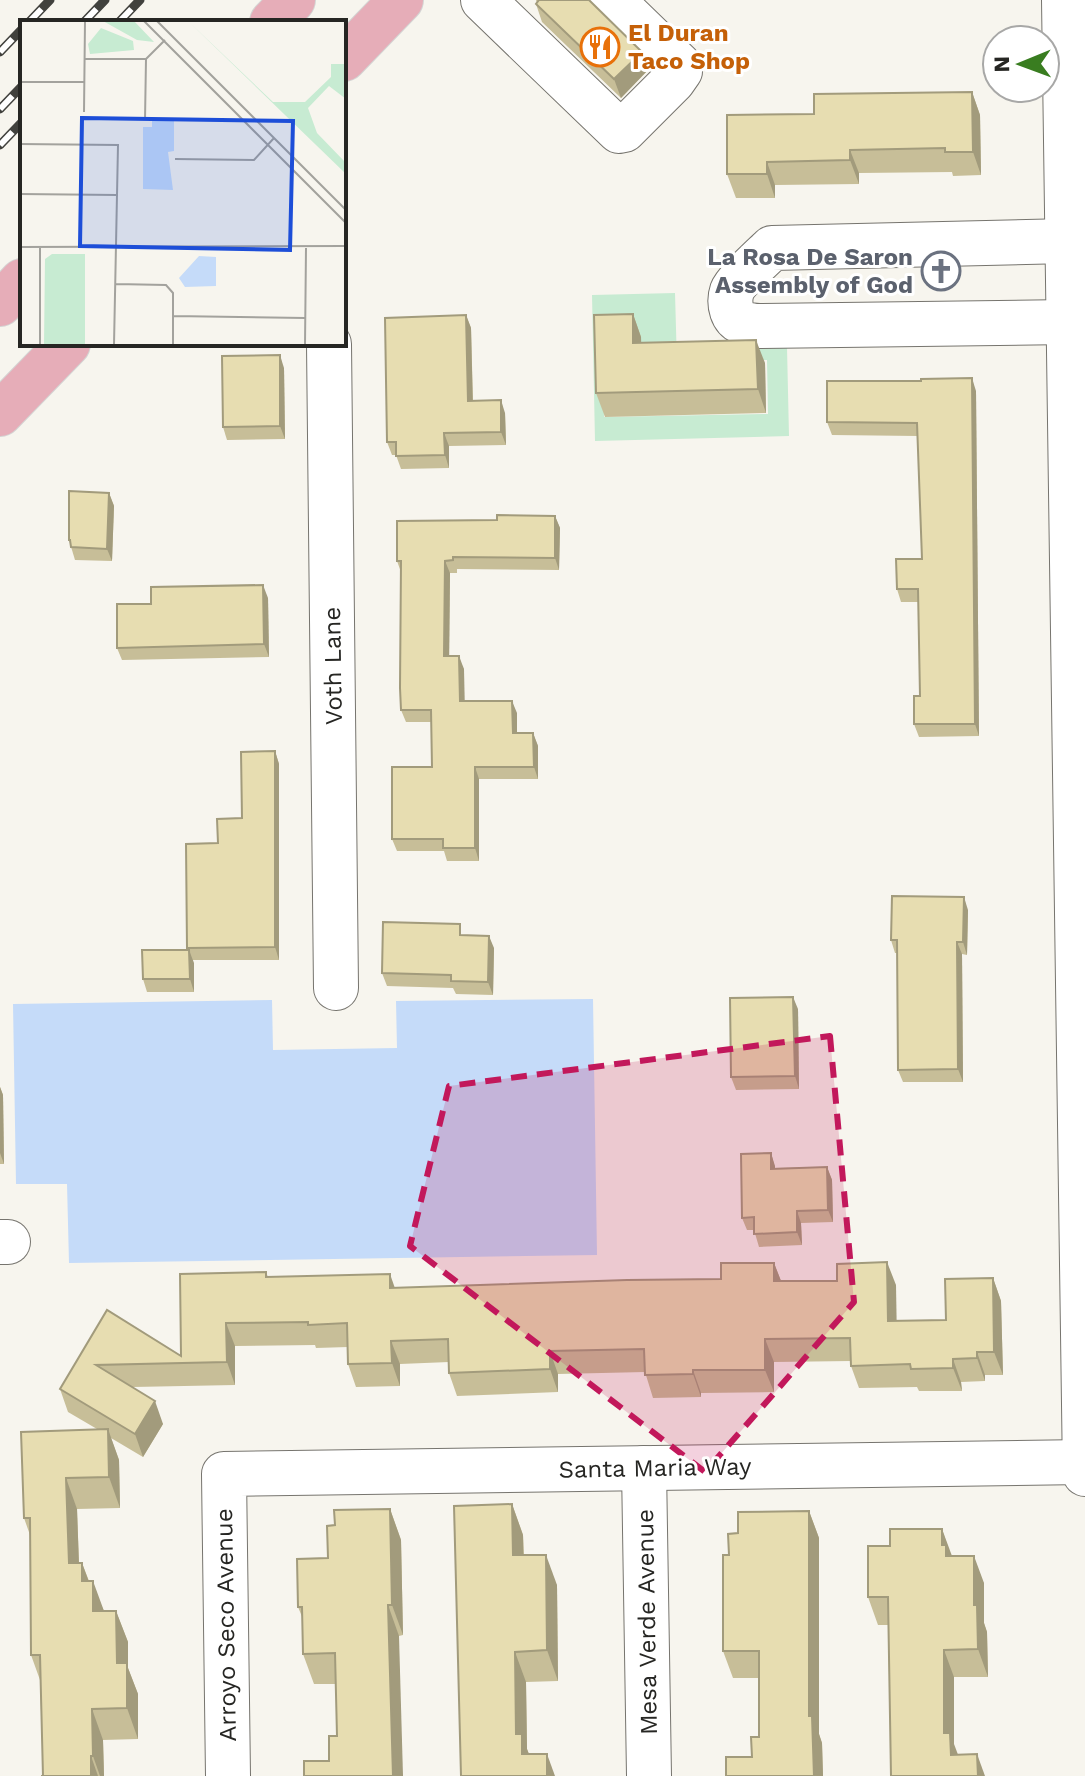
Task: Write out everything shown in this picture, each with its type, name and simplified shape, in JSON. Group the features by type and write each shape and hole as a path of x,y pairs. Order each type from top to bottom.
{"main road":[{"path":"274,20 293,0"},
{"path":"346,57 401,0"},
{"path":"0,304 20,283"},
{"path":"0,414 66,346"}],"street":[{"path":"483,0 619,131 624,130 680,71 679,65 612,0"},
{"path":"1064,0 1069,322 1077,371 1085,1474"},
{"path":"1068,241 772,248 732,289 731,304 737,320 758,326 1069,322"},
{"name":"Voth Lane","path":"329,346 336,988"},
{"name":"Santa Maria Way","path":"224,1474 1085,1462"},
{"name":"Mesa Verde Avenue","path":"644,1468 649,1776"},
{"name":"Arroyo Seco Avenue","path":"224,1474 228,1776"}],"highlighted area":[{"path":"830,1036 854,1302 705,1472 410,1246 449,1086"}],"green space":[{"path":"675,293 677,364 603,339 604,417 768,414 767,360 687,361 687,349 787,347 789,436 595,441 592,295"}],"water":[{"path":"593,999 597,1255 69,1263 67,1184 16,1184 13,1004 272,1000 273,1050 397,1048 396,1001"}],"building":[{"path":"539,0 589,0 642,52 614,79 536,4"},
{"path":"972,92 973,152 945,152 945,148 850,150 850,160 767,162 767,174 727,174 727,115 814,114 814,94"},
{"path":"633,314 633,343 756,340 758,389 596,393 594,315"},
{"path":"466,315 468,401 501,400 501,432 444,433 445,455 396,456 396,442 387,442 385,318"},
{"path":"280,355 280,426 223,427 222,356"},
{"path":"972,378 975,724 914,724 914,696 920,696 918,589 897,589 896,559 922,559 917,423 827,422 827,381"},
{"path":"69,491 109,493 107,549 71,547"},
{"path":"497,515 555,516 555,558 453,557 453,560 445,561 444,656 459,656 460,701 512,701 513,733 533,733 534,767 475,767 475,848 443,848 443,839 392,839 392,767 432,767 431,710 401,710 401,561 397,561 397,521 497,520"},
{"path":"263,585 264,644 117,648 117,604 151,604 151,587"},
{"path":"275,751 275,947 187,948 186,844 218,843 217,819 242,818 241,752"},
{"path":"892,896 964,897 963,942 957,942 958,1069 898,1070 897,940 891,940"},
{"path":"383,922 460,924 460,935 489,936 488,982 451,981 451,975 382,973"},
{"path":"142,950 189,950 190,979 143,979"},
{"path":"793,997 795,1076 731,1077 730,998"},
{"path":"771,1153 771,1169 827,1167 828,1210 797,1211 797,1232 754,1234 754,1217 742,1218 741,1154"},
{"path":"887,1262 888,1321 946,1320 945,1279 993,1278 994,1352 977,1352 977,1358 953,1359 953,1368 911,1369 910,1364 851,1366 850,1338 765,1339 765,1370 693,1370 693,1374 645,1375 644,1349 550,1351 550,1369 449,1373 448,1339 391,1341 392,1363 348,1364 347,1323 226,1323 227,1362 96,1365 155,1401 135,1434 60,1389 107,1310 181,1356 180,1274 266,1272 266,1277 390,1274 390,1288 721,1279 721,1263 774,1263 774,1281 837,1281 837,1264"},
{"path":"108,1429 109,1477 66,1478 69,1563 82,1563 82,1581 93,1581 93,1611 116,1611 117,1663 127,1663 127,1708 92,1709 91,1776 43,1776 40,1655 31,1655 30,1518 24,1518 21,1432"},
{"path":"512,1504 513,1555 546,1555 547,1650 515,1652 516,1734 522,1734 522,1754 547,1754 547,1776 461,1776 454,1506"},
{"path":"390,1509 392,1605 388,1605 393,1776 304,1776 304,1761 329,1761 329,1736 337,1736 335,1653 303,1654 297,1559 328,1558 327,1526 335,1525 334,1510"},
{"path":"809,1511 809,1716 812,1716 814,1776 726,1776 726,1757 752,1757 751,1737 759,1737 759,1651 723,1651 723,1555 729,1555 728,1534 738,1533 738,1512"},
{"path":"890,1529 942,1529 946,1556 974,1556 978,1649 944,1650 944,1733 950,1733 951,1755 977,1754 978,1776 891,1776 888,1597 868,1597 868,1546 890,1546"}],"railway":[{"path":"31,20 50,0"},
{"path":"86,20 105,0"},
{"path":"121,20 140,0"},
{"path":"0,52 20,31"},
{"path":"0,109 20,88"},
{"path":"0,145 20,124"}],"place":[{"name":"El Duran Taco Shop","path":"600,47"},
{"name":"La Rosa De Saron Assembly of God","path":"941,271"}]}
